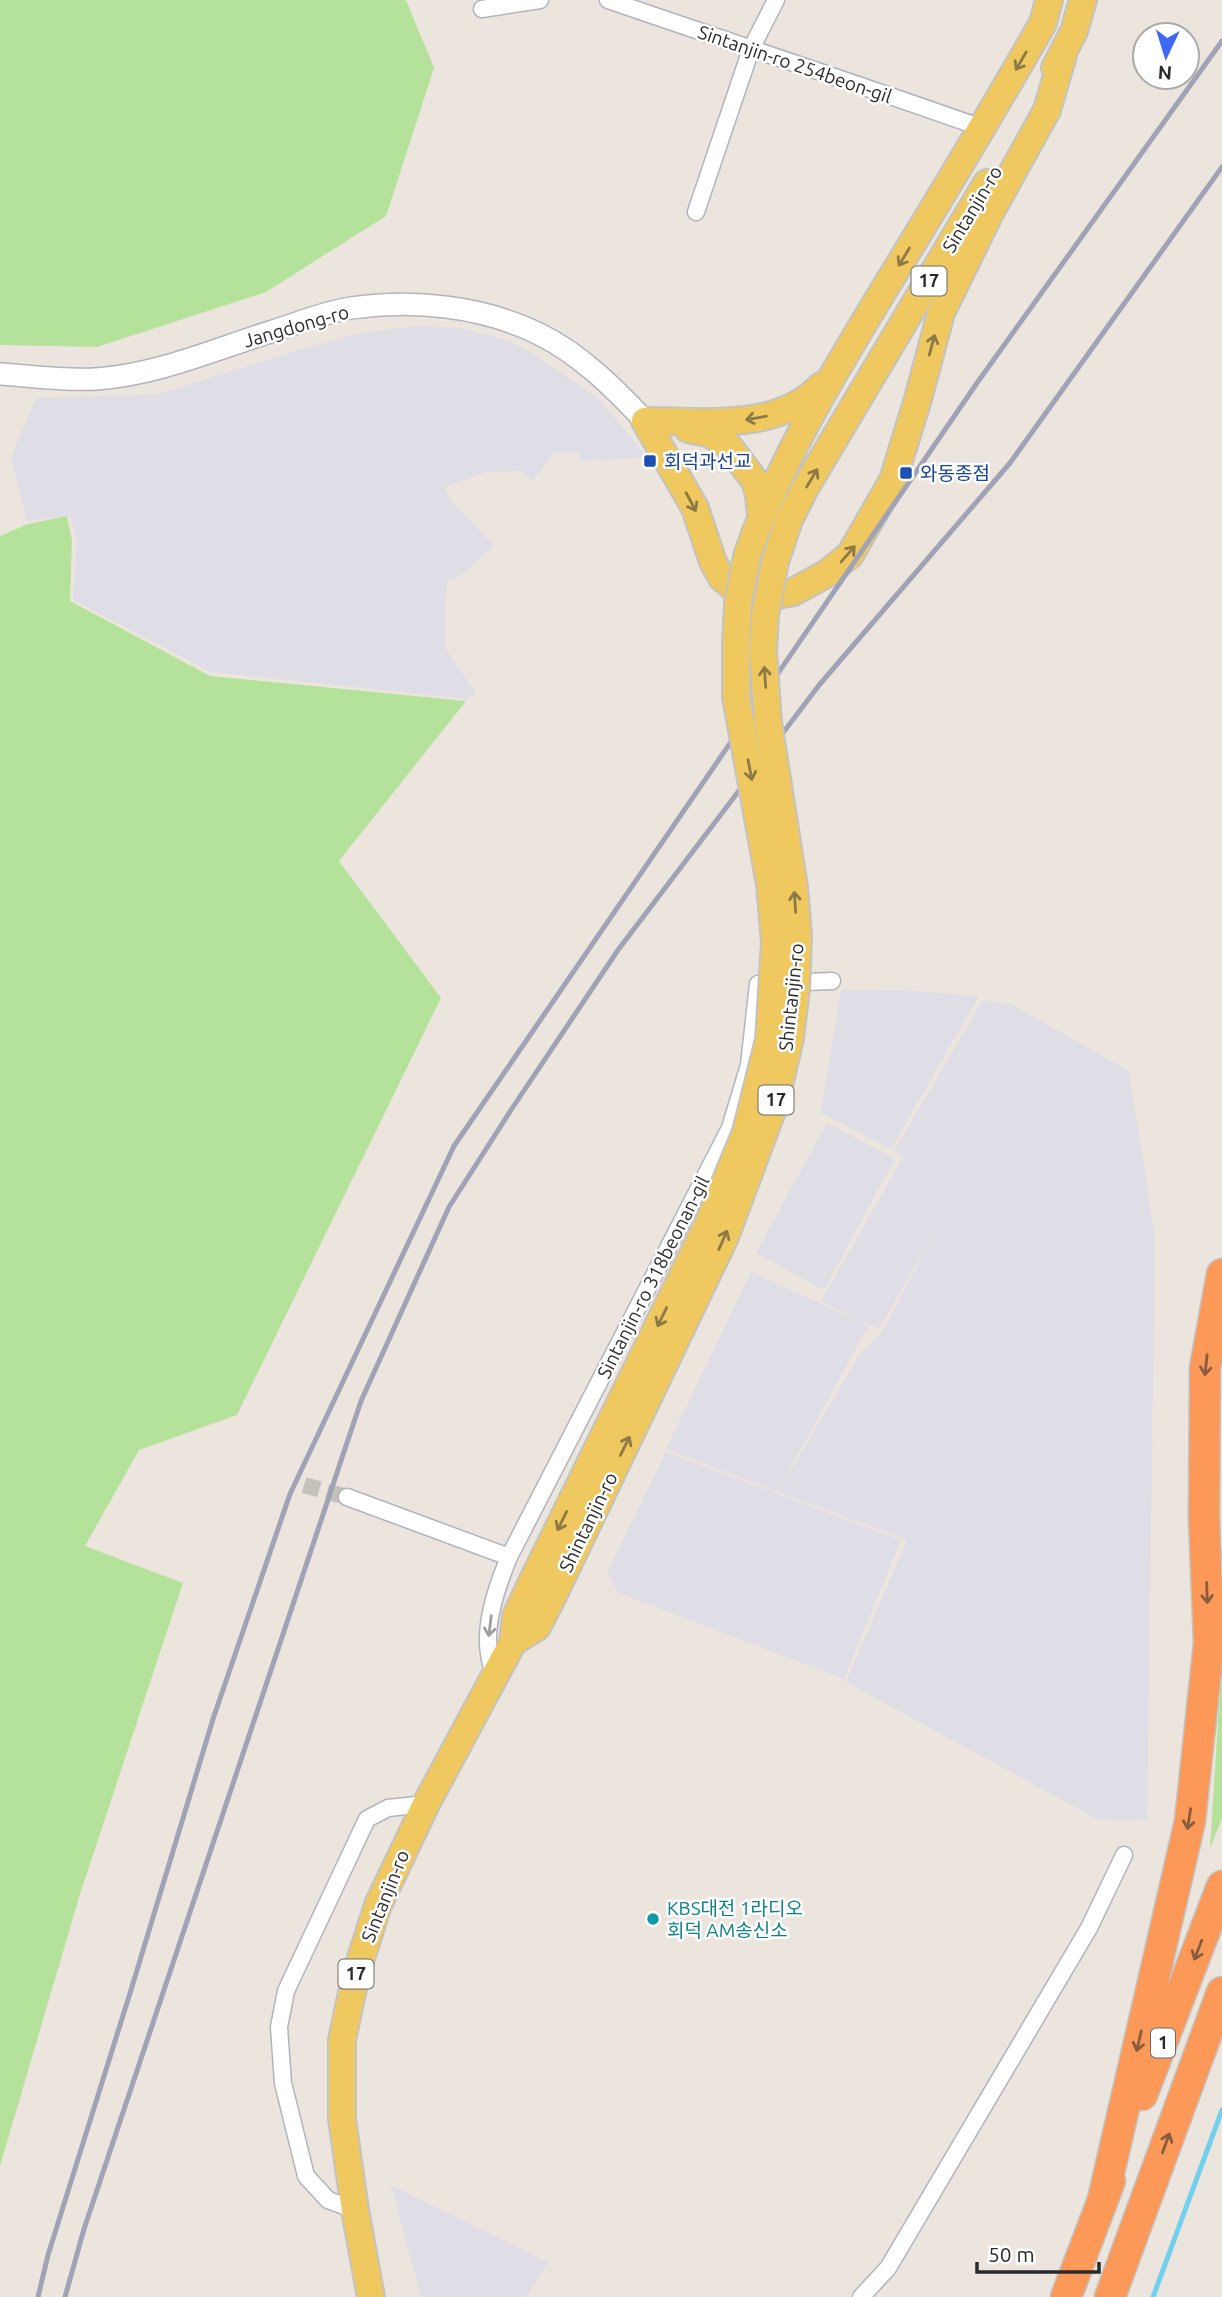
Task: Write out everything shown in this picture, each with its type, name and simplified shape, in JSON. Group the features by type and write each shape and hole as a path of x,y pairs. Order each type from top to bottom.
{"highway":[{"path":"1103,2199 1190,1821 1209,1643 1204,1518 1205,1368 1222,1274"},
{"name":"1","path":"1066,2297 1222,1886"},
{"name":"1","path":"1110,2297 1222,1992"}],"main road":[{"name":"Sintanjin-ro","path":"747,556 761,515 795,443 834,372 1043,23 1049,0"},
{"name":"Sintanjin-ro","path":"775,562 789,520 805,488 1063,54 1074,31 1083,0"},
{"path":"645,421 695,508 713,562 722,578 737,590 767,597 793,592 826,574 850,555 893,480 941,313 990,213 1046,110 1063,54"},
{"path":"645,421 725,422 760,419 795,406 812,396 834,372"},
{"path":"645,421 708,433 727,444 755,481 761,515"},
{"name":"Shintanjin-ro","path":"542,1590 707,1226 746,1132 769,1040 775,942 770,884 736,697 737,617 747,556"},
{"name":"Shintanjin-ro","path":"542,1590 725,1237 775,1103 790,1038 796,989 798,936 794,887 768,722 763,652 765,614 775,562"},
{"name":"Sintanjin-ro","path":"371,2297 342,2119 342,2040 356,1974 378,1905 426,1804 513,1642 537,1627 542,1590"}],"street":[{"path":"482,9 540,0"},
{"name":"Sintanjin-ro 254beon-gil","path":"608,0 982,128"},
{"path":"696,212 751,49 776,0"},
{"name":"Jangdong-ro","path":"0,374 95,379 162,368 349,309 388,305 437,307 489,315 537,333 591,369 645,421"},
{"name":"Sintanjin-ro 318beonan-gil","path":"494,1678 488,1644 491,1616 502,1575 730,1128 749,1065 758,984 832,981"},
{"path":"347,1497 509,1558"},
{"path":"355,2210 328,2200 306,2176 283,2083 279,2027 286,1991 368,1819 388,1808 426,1804"},
{"path":"861,2297 895,2257 1089,1928 1124,1855"}],"shaded area":[{"path":"417,326 461,328 509,341 530,352 599,399 647,457 580,461 580,453 554,453 533,480 521,471 487,472 445,487 450,500 494,546 460,576 447,581 446,649 476,694 467,699 211,672 73,600 77,541 70,516 27,521 11,457 36,398 159,394 365,332"},
{"path":"841,990 914,991 979,996 891,1149 821,1113"},
{"path":"983,1000 1011,1004 1129,1071 1155,1237 1147,1820 1097,1819 846,1682 907,1540 778,1492 859,1355 882,1332 939,1224 879,1329 821,1301 903,1157 894,1151"},
{"path":"827,1123 895,1159 824,1290 756,1253"},
{"path":"751,1272 869,1325 777,1492 666,1449"},
{"path":"666,1452 901,1540 844,1679 619,1593 607,1573"},
{"path":"391,2185 548,2262 526,2297 421,2297"}],"green space":[{"path":"0,0 406,0 434,68 386,216 266,292 97,347 0,345"},
{"path":"67,516 72,540 70,601 210,676 466,701 339,861 441,998 237,1415 139,1450 85,1546 183,1583 80,1894 0,2166 0,536 28,524"},
{"path":"1222,1658 1222,1818 1210,1849"}],"waterway":[{"path":"1153,2297 1222,2110"}],"tunnel":[{"path":"304,1485 347,1497"}],"railway":[{"path":"38,2297 48,2255 213,1719 290,1494 454,1146 977,383 1222,41"},
{"path":"65,2297 84,2229 361,1401 449,1207 618,950 820,684 1010,463 1222,167"}],"place":[{"name":"회덕과선교","path":"650,461"},
{"name":"와동종점","path":"906,473"},
{"name":"KBS대전 1라디오 회덕 AM송신소","path":"653,1919"}]}
